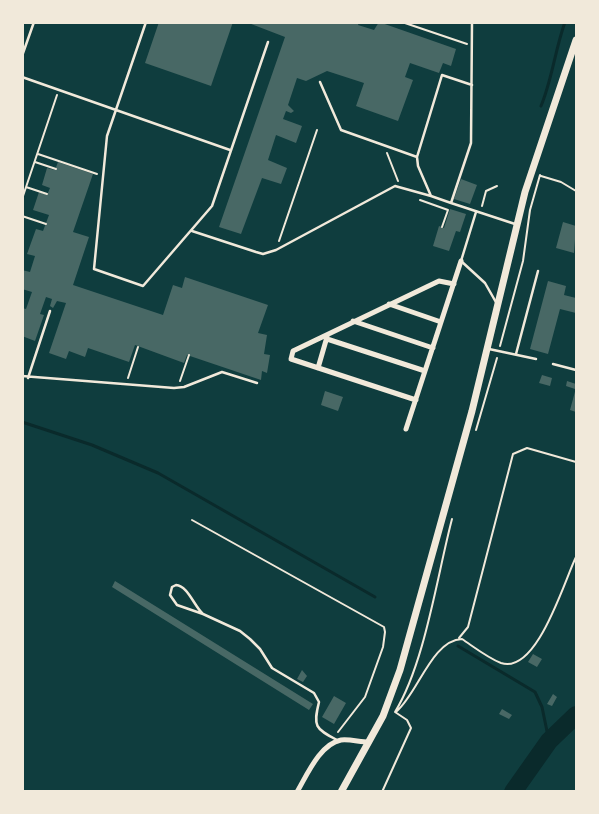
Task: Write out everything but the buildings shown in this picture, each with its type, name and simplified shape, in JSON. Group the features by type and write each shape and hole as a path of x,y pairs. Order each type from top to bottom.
{"main road":[{"path":"341,792 386,707 410,636 488,348 517,224 531,174 576,40"}],"street":[{"path":"406,429 461,261"},
{"path":"416,400 291,358 293,351 327,337 352,321 439,281 454,284"},
{"path":"388,304 441,322"},
{"path":"352,321 433,348"},
{"path":"318,368 327,337"},
{"path":"327,337 425,371"},
{"path":"297,792 324,751 336,740 369,742"}],"lane":[{"path":"22,56 34,22"},
{"path":"146,22 107,136 94,269 143,286 212,206 268,42"},
{"path":"451,203 470,143 472,22"},
{"path":"431,196 418,166 417,158 442,75 472,85"},
{"path":"22,77 230,150"},
{"path":"320,82 341,130 417,158"},
{"path":"192,231 263,254 276,250 391,187 400,186 517,224"},
{"path":"478,212 461,261 485,284 498,305"},
{"path":"516,354 538,271"},
{"path":"28,378 50,311"},
{"path":"488,348 536,359"},
{"path":"553,364 576,370"},
{"path":"22,376 28,378 178,388 222,372 257,383"},
{"path":"203,614 196,607 184,588 176,584 172,587 170,595 177,605 203,614 245,635 260,648 272,668 314,693 318,702 315,712 316,725 320,730 336,740"}],"path":[{"path":"402,22 471,46"},
{"path":"22,199 59,90"},
{"path":"276,250 317,130"},
{"path":"384,146 400,186"},
{"path":"38,154 103,176"},
{"path":"35,162 56,169"},
{"path":"531,174 560,182 576,192"},
{"path":"478,212 486,191 497,186"},
{"path":"26,187 48,194"},
{"path":"420,200 448,210 442,227"},
{"path":"22,216 46,224"},
{"path":"474,436 499,351 526,245"},
{"path":"126,385 138,347"},
{"path":"178,388 189,355"},
{"path":"395,712 407,702 436,653 457,639 468,627 514,454 527,448 576,462"},
{"path":"395,712 401,702 417,659 452,515"},
{"path":"192,520 384,627 382,647 365,697 336,740"},
{"path":"457,639 462,639 501,663 514,663 526,657 539,641 576,557"},
{"path":"382,792 411,728 407,720 386,707"}],"waterway":[{"path":"541,106 565,22"},
{"path":"22,422 92,445 158,473 375,597"},
{"path":"458,646 535,692 542,707 549,741"},
{"path":"513,792 549,741 576,715"}]}
